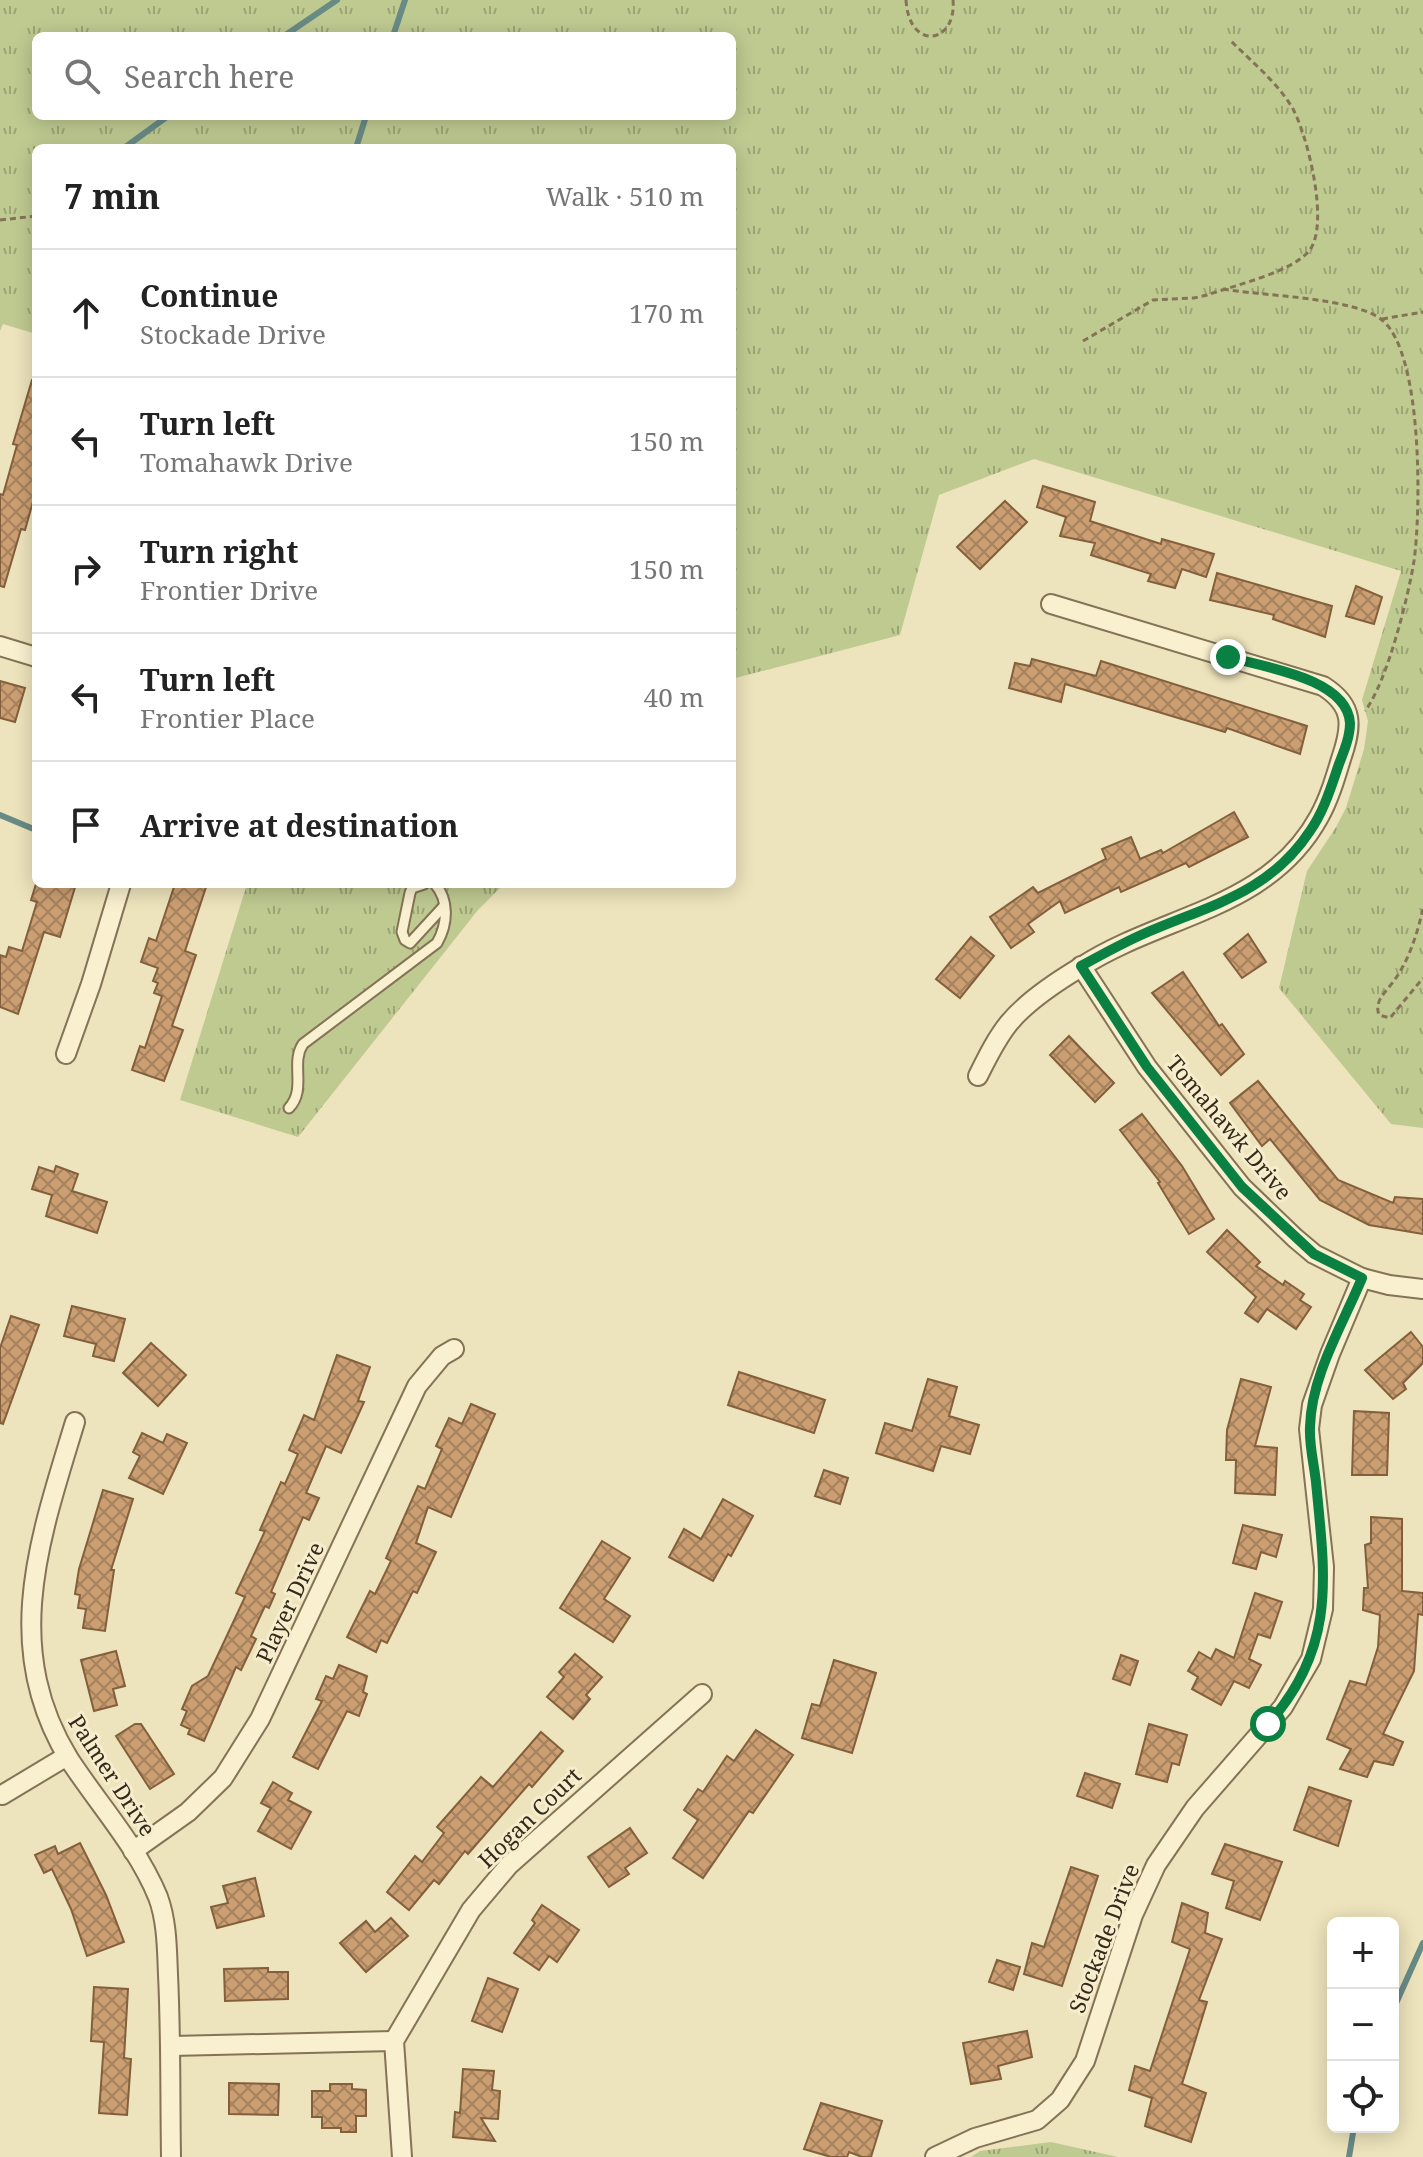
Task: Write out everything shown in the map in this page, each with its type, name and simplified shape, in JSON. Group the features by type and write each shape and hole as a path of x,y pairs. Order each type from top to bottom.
{"street":[{"path":"978,1076 993,1045 1010,1021 1081,966 1142,934 1239,896 1280,866 1298,848 1321,814 1348,738 1348,717 1340,698 1316,683 1051,604"},
{"path":"0,646 32,656"},
{"path":"66,1054 120,888"},
{"name":"Tomahawk Drive","path":"1081,966 1147,1067 1242,1187 1314,1254 1362,1278 1423,1289"},
{"name":"Stockade Drive","path":"935,2157 975,2138 1037,2120 1060,2100 1085,2061 1133,1915 1156,1865 1195,1808 1283,1707 1311,1659 1323,1609 1324,1567 1309,1429 1312,1405 1362,1278"},
{"name":"Player Drive","path":"133,1851 188,1812 223,1778 253,1731 417,1386 442,1356 454,1349"},
{"name":"Palmer Drive","path":"75,1422 36,1552 29,1590 29,1645 42,1705 67,1756 133,1851 158,1899 166,1936 172,2046 171,2157"},
{"name":"Hogan Court","path":"394,2041 471,1910 509,1865 702,1694"},
{"path":"2,1795 67,1756"},
{"path":"172,2046 394,2041 402,2157"}],"lane":[{"path":"416,888 410,893 402,932 405,940 410,943 444,906"},
{"path":"289,1108 296,1098 298,1054 303,1044 437,943 445,924 444,898 438,888"}],"path":[{"path":"906,0 908,19 913,28 928,36 937,35 945,29 951,18 953,0"},
{"path":"1083,341 1153,300 1194,298 1299,260 1317,236 1319,216 1307,149 1293,110 1231,41"},
{"path":"0,220 32,216"},
{"path":"1223,289 1355,306 1382,319 1399,346 1411,386 1416,464 1414,560 1385,672 1364,712 1348,717"},
{"path":"1382,319 1423,312"},
{"path":"1423,909 1415,940 1402,970 1379,1000 1379,1015 1390,1018 1423,978"}],"green space":[{"path":"0,0 1423,0 1423,1128 1391,1124 1279,988 1307,871 1346,808 1364,749 1368,721 1362,700 1401,571 1034,459 939,495 900,635 736,678 736,144 32,144 32,333 3,324 0,331"},
{"path":"246,888 500,888 478,910 298,1137 180,1100"},
{"path":"1051,2142 1118,2157 971,2157 980,2151"}],"building":[{"path":"32,380 32,505 25,530 21,529 4,587 0,586 0,494 3,495 17,445 13,444"},
{"path":"1043,486 1095,502 1090,521 1161,544 1162,539 1214,554 1206,577 1182,569 1175,588 1148,581 1151,574 1091,555 1095,543 1060,536 1066,517 1037,507"},
{"path":"1005,501 1027,522 980,569 957,547"},
{"path":"1217,573 1332,606 1325,637 1273,619 1274,615 1210,600"},
{"path":"1356,586 1382,597 1374,624 1346,616"},
{"path":"1032,659 1096,676 1101,661 1307,726 1300,754 1227,728 1225,732 1065,684 1061,702 1009,688 1015,663 1030,666"},
{"path":"0,681 25,688 15,722 0,718"},
{"path":"1234,812 1248,837 1189,867 1186,863 1121,892 1119,887 1065,913 1060,901 1028,924 1034,932 1011,948 990,917 1033,887 1038,893 1106,859 1102,849 1131,837 1140,859 1161,850 1163,853"},
{"path":"35,888 75,888 60,937 44,932 18,1014 0,1007 0,955 6,957 9,947 22,951 37,902 31,900"},
{"path":"174,888 206,888 185,951 196,955 172,1026 183,1030 164,1081 132,1070 140,1046 145,1048 162,996 154,993 158,983 153,981 158,968 141,962 149,938 156,941"},
{"path":"1248,934 1266,962 1242,978 1224,954"},
{"path":"971,937 994,956 960,998 936,979"},
{"path":"1183,972 1219,1026 1222,1024 1244,1054 1221,1075 1152,993"},
{"path":"1069,1036 1114,1083 1095,1102 1050,1055"},
{"path":"1258,1081 1338,1180 1393,1203 1395,1197 1423,1199 1423,1234 1369,1225 1320,1200 1270,1139 1262,1146 1230,1103"},
{"path":"1142,1114 1182,1166 1214,1219 1189,1234 1160,1182 1120,1130"},
{"path":"56,1166 78,1174 72,1191 107,1202 97,1233 46,1216 52,1195 32,1189 39,1167 54,1172"},
{"path":"1227,1230 1260,1262 1256,1266 1283,1285 1285,1281 1304,1294 1300,1300 1311,1307 1296,1329 1267,1309 1258,1322 1245,1313 1256,1297 1207,1252"},
{"path":"72,1306 125,1319 114,1361 93,1356 96,1344 64,1336"},
{"path":"11,1316 39,1325 3,1424 0,1423 0,1348"},
{"path":"1411,1332 1423,1347 1423,1363 1403,1383 1406,1389 1393,1399 1365,1370"},
{"path":"151,1343 186,1375 158,1406 123,1373"},
{"path":"337,1355 370,1367 358,1401 364,1402 341,1453 326,1446 306,1493 319,1498 309,1520 303,1517 271,1592 275,1594 269,1608 265,1606 251,1636 256,1639 241,1670 236,1667 204,1741 188,1734 190,1729 181,1725 187,1711 182,1709 192,1686 208,1676 245,1597 236,1593 265,1531 260,1530 281,1482 285,1484 298,1454 289,1450 304,1415 314,1420"},
{"path":"739,1372 825,1400 814,1433 728,1405"},
{"path":"928,1379 957,1387 949,1416 979,1425 970,1454 941,1446 933,1471 876,1453 885,1423 912,1431"},
{"path":"1241,1379 1271,1387 1255,1446 1277,1448 1275,1495 1235,1493 1236,1460 1226,1460 1227,1430"},
{"path":"471,1404 495,1414 451,1517 428,1507 416,1543 436,1552 417,1593 413,1591 387,1643 381,1640 376,1652 347,1637 370,1591 375,1594 391,1561 386,1558 418,1486 425,1489 442,1449 436,1446 449,1418 462,1424"},
{"path":"1354,1411 1389,1413 1387,1475 1352,1475"},
{"path":"142,1433 163,1443 167,1434 187,1443 163,1494 129,1478 140,1456 133,1452"},
{"path":"824,1470 848,1478 840,1504 815,1496"},
{"path":"103,1490 133,1499 111,1570 114,1570 105,1631 83,1628 86,1609 78,1608 80,1595 75,1594 79,1569"},
{"path":"723,1499 753,1516 713,1581 669,1557 684,1529 701,1539"},
{"path":"1371,1517 1402,1519 1402,1591 1423,1593 1423,1615 1418,1614 1414,1671 1383,1734 1403,1742 1393,1765 1374,1761 1367,1777 1340,1769 1351,1749 1327,1739 1350,1681 1366,1685 1378,1647 1380,1615 1363,1610 1364,1588 1368,1588 1365,1545 1371,1543"},
{"path":"1243,1525 1282,1535 1276,1557 1261,1552 1256,1569 1233,1563"},
{"path":"602,1541 630,1558 604,1599 630,1616 613,1642 560,1608"},
{"path":"1255,1593 1282,1602 1270,1638 1258,1634 1249,1659 1261,1665 1249,1688 1234,1681 1221,1705 1192,1689 1198,1677 1188,1671 1199,1652 1211,1659 1216,1649 1234,1658"},
{"path":"116,1651 125,1686 113,1689 117,1705 94,1711 81,1660"},
{"path":"575,1654 602,1677 586,1695 590,1699 573,1719 547,1697 564,1677 559,1672"},
{"path":"1121,1655 1138,1661 1130,1685 1113,1679"},
{"path":"834,1660 876,1673 852,1753 802,1738 812,1704 820,1706"},
{"path":"339,1665 367,1676 363,1692 367,1694 359,1716 347,1711 318,1769 293,1757 322,1701 316,1699 326,1676 333,1679"},
{"path":"135,1724 141,1724 174,1774 150,1789 116,1736"},
{"path":"1149,1724 1187,1735 1179,1765 1172,1763 1167,1782 1136,1774"},
{"path":"756,1730 793,1755 753,1813 749,1811 703,1878 673,1858 698,1820 684,1810 698,1789 703,1792 727,1756 734,1761"},
{"path":"541,1732 563,1751 532,1787 529,1784 468,1854 465,1851 439,1884 434,1880 409,1910 387,1892 415,1856 422,1862 444,1833 437,1827 481,1777 493,1787"},
{"path":"1085,1773 1120,1784 1112,1808 1077,1796"},
{"path":"273,1782 292,1793 288,1800 311,1812 291,1849 258,1831 271,1808 261,1803"},
{"path":"1309,1787 1351,1801 1338,1846 1294,1830"},
{"path":"630,1828 647,1853 625,1868 629,1874 609,1887 588,1857"},
{"path":"80,1843 106,1895 124,1942 87,1956 71,1909 52,1869 44,1873 35,1855 55,1846 58,1854"},
{"path":"1225,1844 1282,1862 1260,1920 1226,1908 1234,1881 1212,1874"},
{"path":"1071,1867 1098,1876 1062,1986 1024,1974 1032,1943 1044,1947"},
{"path":"255,1878 264,1916 217,1928 211,1907 228,1903 223,1886"},
{"path":"1182,1903 1208,1913 1205,1933 1222,1939 1199,2000 1207,2002 1182,2084 1206,2093 1191,2142 1145,2126 1152,2098 1129,2090 1135,2066 1150,2071 1190,1949 1172,1942"},
{"path":"542,1905 579,1930 557,1962 549,1956 539,1970 514,1953 535,1923 532,1920"},
{"path":"391,1918 408,1936 366,1972 340,1943 366,1921 375,1932"},
{"path":"997,1960 1020,1967 1013,1990 989,1982"},
{"path":"268,1968 268,1972 288,1972 288,1999 225,2001 224,1969"},
{"path":"488,1978 518,1989 502,2032 472,2021"},
{"path":"94,1987 128,1989 124,2058 131,2059 127,2115 99,2113 104,2042 91,2041"},
{"path":"1027,2031 1032,2057 998,2066 1001,2079 971,2084 963,2043"},
{"path":"463,2069 494,2071 492,2090 500,2091 498,2119 481,2118 495,2141 453,2137 455,2112 460,2113"},
{"path":"229,2083 279,2084 278,2115 229,2114"},
{"path":"330,2084 352,2084 352,2089 366,2090 366,2116 356,2116 356,2132 322,2128 322,2117 312,2117 312,2091 330,2091"},
{"path":"821,2103 882,2121 871,2157 849,2152 847,2157 831,2157 804,2149"}],"waterway":[{"path":"290,32 337,0"},
{"path":"394,32 405,0"},
{"path":"130,144 162,120"},
{"path":"357,144 365,120"},
{"path":"0,815 32,828"},
{"path":"1399,1997 1423,1943"},
{"path":"1349,2157 1353,2133"}],"route":[{"path":"1228,657 1316,683 1340,698 1350,723 1348,738 1321,814 1298,848 1280,866 1239,896 1142,934 1081,966 1147,1067 1242,1187 1314,1254 1362,1278 1319,1383 1309,1429 1324,1567 1323,1609 1311,1659 1283,1707 1268,1724"}]}
